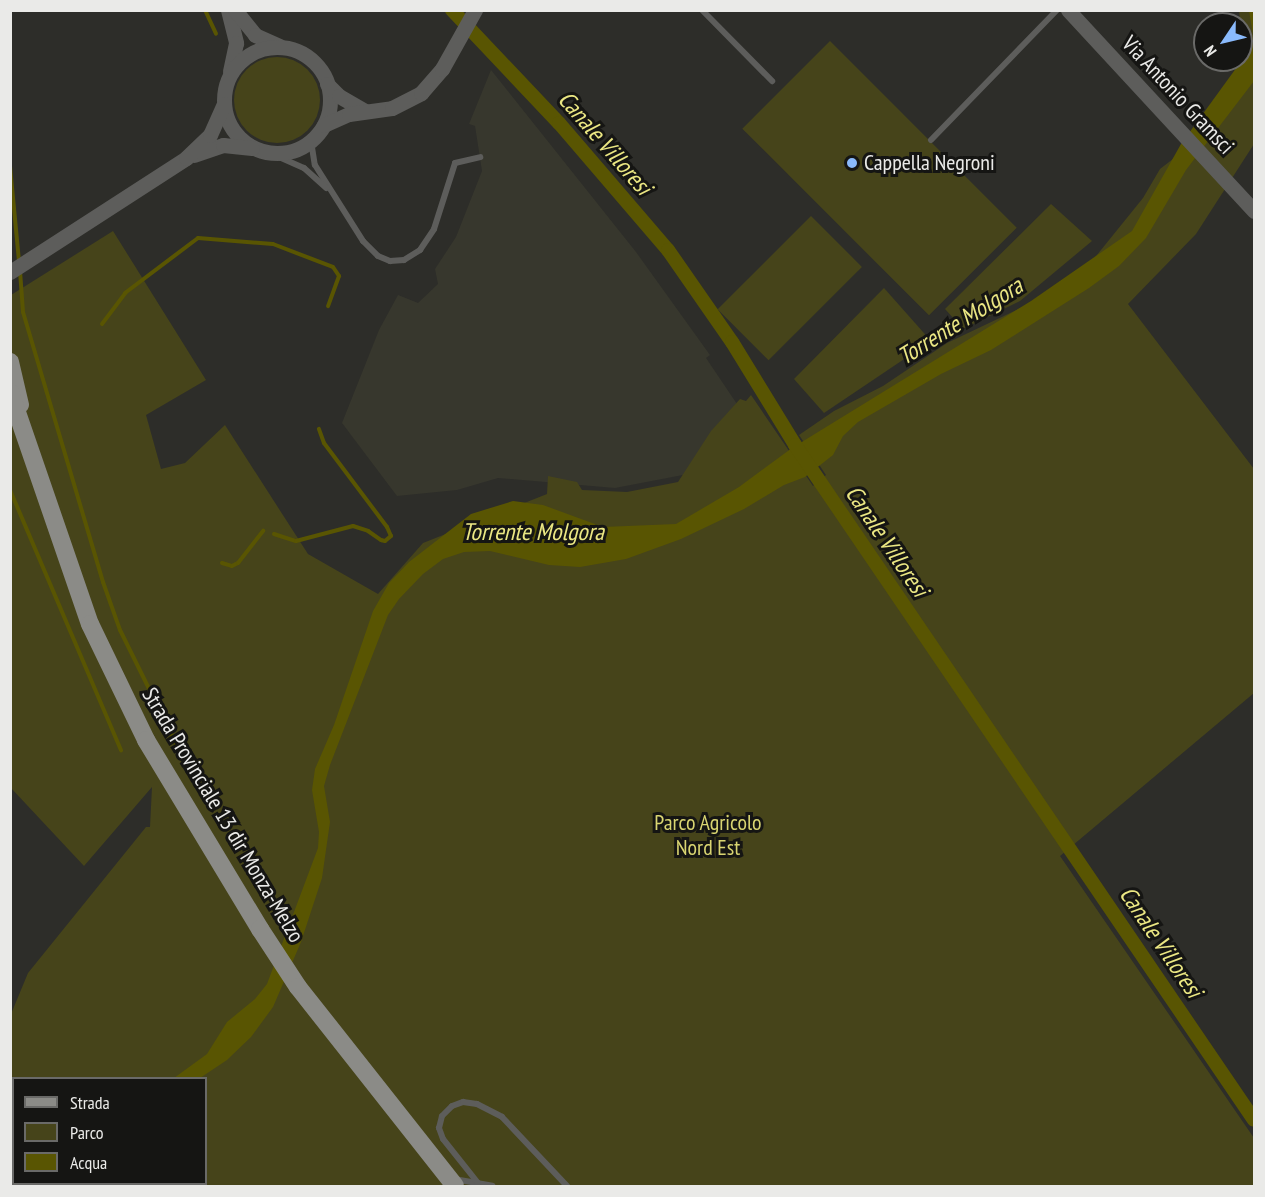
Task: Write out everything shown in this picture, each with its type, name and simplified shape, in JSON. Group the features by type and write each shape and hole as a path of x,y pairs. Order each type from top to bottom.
{"main road":[{"path":"10,362 30,447"},
{"name":"Strada Provinciale 13 dir Monza-Melzo","path":"10,392 90,624 130,709 166,776 298,987 452,1182"},
{"path":"10,409 30,447"}],"street":[{"path":"10,272 186,158 208,138 224,104 236,43 228,10"},
{"path":"186,158 220,146 255,148 270,153 294,151 311,141 324,125 330,106 327,84 321,71 311,59 255,35 235,10"},
{"name":"Via Antonio Gramsci","path":"1068,10 1254,211"},
{"path":"324,125 365,111 392,108 421,93 438,75 472,15"},
{"path":"229,77 241,61 254,52 269,48 285,48"},
{"path":"327,84 339,96 365,111"},
{"path":"224,104 233,130 255,148"}],"lane":[{"path":"702,10 772,81"},
{"path":"932,140 1057,10"},
{"path":"311,141 315,165 333,194 371,250 386,260 404,260 420,250 428,240 445,201 455,163 480,157"},
{"path":"270,153 304,168 333,194"},
{"path":"478,1183 443,1139 440,1128 442,1116 452,1106 464,1102 477,1104 502,1117 567,1186"},
{"path":"452,1182 492,1186"}],"shaded area":[{"path":"491,70 636,252 710,355 706,358 737,404 688,474 615,488 498,478 457,490 397,496 342,423 379,330 398,295 418,303 438,284 435,269 456,237 482,171 475,126 469,124"}],"green space":[{"name":"Parco Agricolo Nord Est","path":"1239,11 1254,11 1254,144 1196,234 1128,304 1254,469 1254,693 1060,856 1254,1138 1254,1186 11,1186 11,1014 28,973 146,827 150,827 152,787 84,866 11,788 11,295 113,231 206,380 146,415 161,469 185,463 225,425 308,554 378,594 423,543 547,494 548,476 577,482 582,490 627,492 678,482 711,431 740,399 746,401 751,395 813,486 826,475 799,435 834,411 883,386 947,343 1056,291 1084,271 1143,198 1160,169 1209,131 1238,72 1253,72 1253,12"},
{"path":"830,41 1017,228 929,315 742,129"},
{"path":"277,57 301,64 313,76 320,100 313,124 301,136 277,143 253,136 241,124 234,100 241,76 253,64"},
{"path":"1051,204 1092,241 1020,301 963,329 945,309"},
{"path":"811,216 862,267 769,360 718,309"},
{"path":"884,288 931,341 824,413 794,379"}],"water":[{"name":"Torrente Molgora","path":"1249,11 1254,11 1254,81 1186,170 1146,238 1119,266 1089,288 991,350 941,374 858,422 843,436 833,455 805,477 784,485 744,509 681,539 626,559 580,567 549,565 490,551 464,552 443,559 423,574 399,599 388,615 330,765 324,786 330,822 322,878 301,942 273,1007 251,1037 227,1060 202,1077 175,1077 207,1054 227,1022 255,999 267,984 318,848 319,832 312,790 315,769 334,725 373,611 389,583 409,562 471,514 513,501 543,505 603,527 676,524 739,487 792,448 1031,301 1132,231 1181,144 1233,72 1253,72 1253,12"}],"waterway":[{"path":"205,10 216,34"},
{"name":"Canale Villoresi","path":"452,10 559,123 668,250 732,342 795,445 1254,1120"},
{"path":"10,166 19,261"},
{"path":"102,324 125,293 198,238 273,244 333,267 339,276 328,306"},
{"path":"20,271 23,312 103,582 120,630 197,786"},
{"path":"274,534 296,541 353,526 368,531 381,540 385,541 391,536 387,527 324,443 319,429"},
{"path":"10,490 121,750"},
{"path":"222,563 232,566 238,563 263,531"}],"place":[{"name":"Cappella Negroni","path":"852,163"}]}
